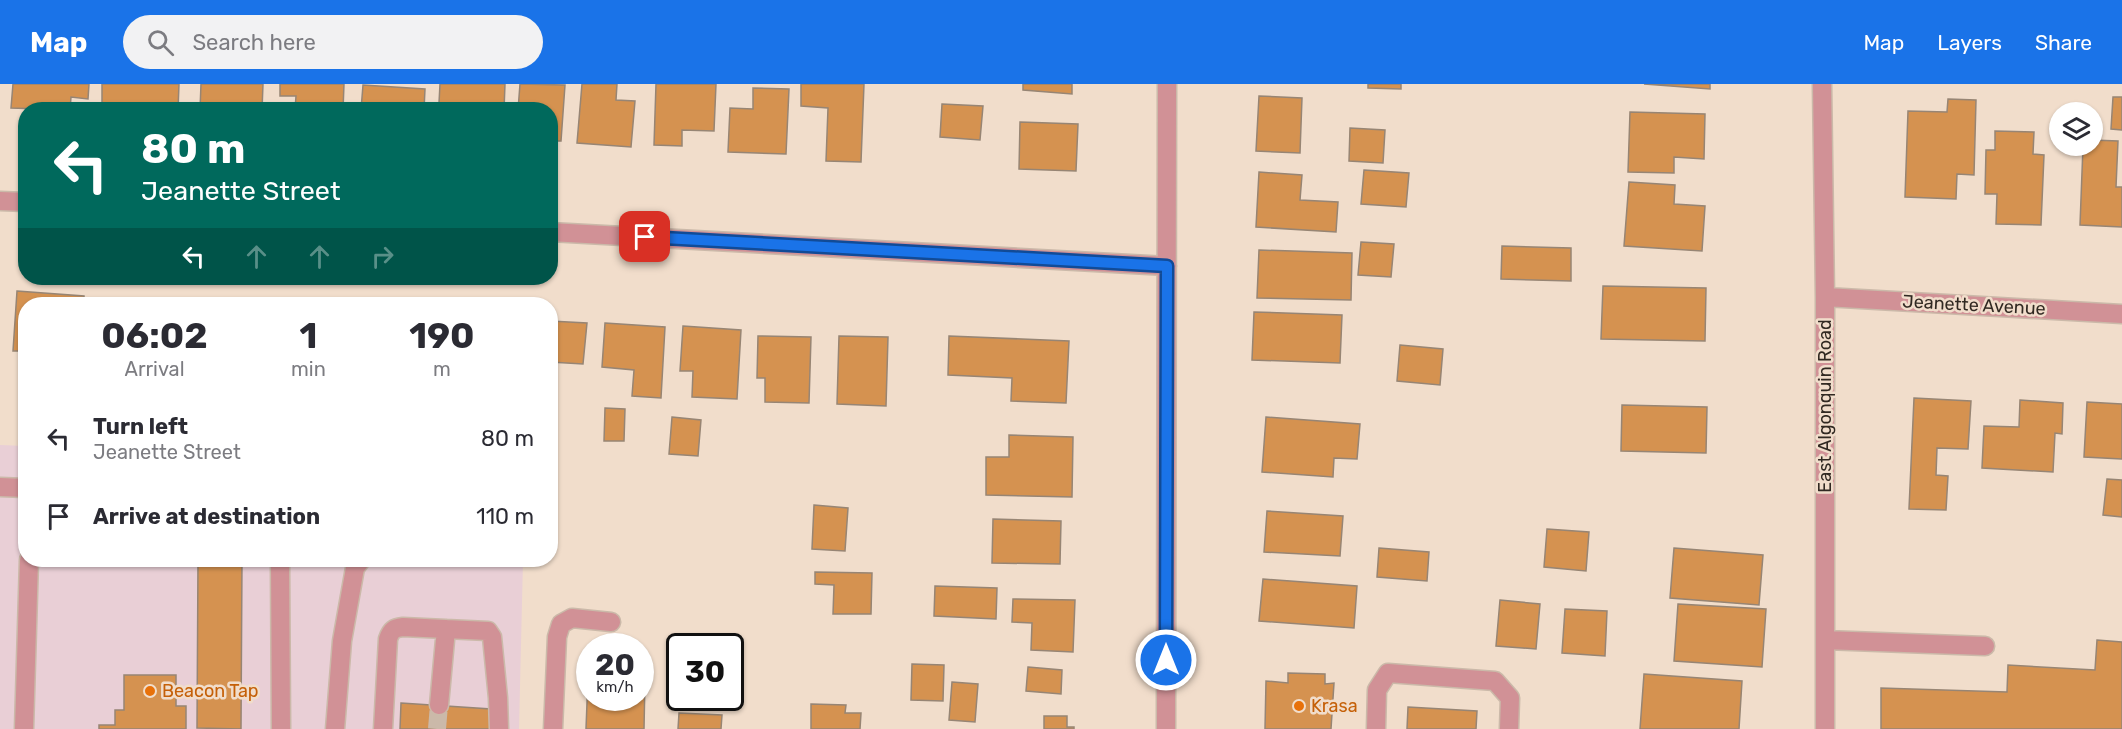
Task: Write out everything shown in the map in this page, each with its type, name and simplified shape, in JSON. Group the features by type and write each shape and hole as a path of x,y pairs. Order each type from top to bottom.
{"street":[{"path":"1166,729 1167,84"},
{"name":"East Algonquin Road","path":"1822,84 1826,297 1825,729"},
{"path":"0,201 18,202"},
{"path":"558,232 1167,266"},
{"name":"Jeanette Avenue","path":"1826,297 2122,314"},
{"path":"0,487 18,488"},
{"path":"24,729 29,567"},
{"path":"280,567 281,729"},
{"path":"335,729 342,641 355,567"},
{"path":"553,729 557,637 561,624 572,618 611,622"},
{"path":"383,729 390,632 395,628 403,627 488,631 492,637 499,729"},
{"path":"439,705 447,629"},
{"path":"1825,640 1985,646"},
{"path":"1376,729 1377,690 1388,673 1495,681 1510,698 1509,729"}],"shaded area":[{"path":"0,445 18,446 18,567 523,567 519,729 0,729"}],"building":[{"path":"13,84 89,84 88,99 71,97 71,102 18,102 18,108 11,108"},
{"path":"102,84 179,84 178,102 102,102"},
{"path":"201,84 263,84 262,102 200,102"},
{"path":"280,84 344,84 343,102 296,102 296,96 280,96"},
{"path":"440,84 505,84 504,102 439,102"},
{"path":"520,84 565,85 561,141 558,141 558,102 519,102"},
{"path":"582,84 617,84 616,100 635,101 631,147 577,143"},
{"path":"656,84 716,84 714,131 682,130 682,146 654,145"},
{"path":"801,84 864,84 861,162 826,161 828,108 801,106"},
{"path":"1023,84 1072,84 1072,94 1023,90"},
{"path":"1368,84 1401,84 1401,89 1368,88"},
{"path":"1644,84 1710,84 1710,89"},
{"path":"363,85 425,89 424,102 362,102"},
{"path":"753,88 789,89 786,154 728,152 730,108 753,109"},
{"path":"1259,96 1302,98 1300,153 1256,151"},
{"path":"2113,97 2122,97 2122,130 2111,129"},
{"path":"1948,99 1976,100 1974,175 1957,174 1956,199 1905,197 1908,111 1947,112"},
{"path":"942,104 983,106 980,140 940,137"},
{"path":"1630,112 1705,114 1704,159 1674,157 1674,173 1628,172"},
{"path":"1020,122 1078,124 1076,171 1019,169"},
{"path":"1350,128 1385,130 1383,163 1349,161"},
{"path":"1995,131 2034,132 2033,154 2044,155 2041,225 1996,224 1997,194 1985,194 1986,150 1995,150"},
{"path":"2103,140 2118,141 2116,187 2122,187 2122,227 2080,225 2083,156 2103,156"},
{"path":"1364,170 1409,173 1406,207 1361,204"},
{"path":"1259,172 1302,175 1300,200 1338,202 1336,232 1256,227"},
{"path":"1629,182 1675,185 1674,204 1705,206 1702,251 1624,246"},
{"path":"1361,242 1394,244 1391,277 1358,275"},
{"path":"1502,246 1571,248 1571,281 1501,279"},
{"path":"1259,250 1352,253 1351,300 1257,298"},
{"path":"1603,286 1706,288 1705,341 1601,339"},
{"path":"17,291 84,296 18,297 18,351 13,351"},
{"path":"1254,312 1342,315 1340,363 1252,360"},
{"path":"558,321 587,323 583,364 558,362"},
{"path":"605,323 665,327 661,398 632,396 634,370 602,367"},
{"path":"683,326 741,330 737,399 692,397 693,371 680,371"},
{"path":"758,336 811,337 809,403 765,402 765,378 757,378"},
{"path":"839,336 888,337 886,406 837,404"},
{"path":"949,336 1069,341 1066,403 1011,401 1012,378 948,375"},
{"path":"1400,345 1443,349 1440,385 1397,381"},
{"path":"1914,398 1971,401 1968,449 1937,448 1936,475 1948,476 1946,510 1909,509"},
{"path":"2020,400 2063,403 2062,434 2055,433 2053,472 1982,468 1984,426 2019,427"},
{"path":"2087,402 2122,404 2122,459 2084,457"},
{"path":"1622,405 1707,407 1706,453 1621,451"},
{"path":"605,408 625,409 624,441 604,441"},
{"path":"672,417 701,420 698,456 669,454"},
{"path":"1266,417 1360,424 1357,459 1334,458 1333,477 1262,472"},
{"path":"1009,435 1073,437 1072,497 986,495 986,457 1009,457"},
{"path":"2107,479 2122,480 2122,517 2103,515"},
{"path":"814,505 848,508 845,551 812,549"},
{"path":"1267,511 1343,516 1340,556 1264,552"},
{"path":"993,519 1061,521 1060,564 992,563"},
{"path":"1547,529 1589,532 1586,571 1544,567"},
{"path":"1379,548 1429,552 1427,581 1377,577"},
{"path":"1674,548 1763,555 1759,605 1670,598"},
{"path":"198,567 242,567 241,729 197,728"},
{"path":"815,572 872,573 871,614 833,614 834,585 815,584"},
{"path":"1263,579 1357,586 1354,628 1259,621"},
{"path":"935,586 997,588 996,619 934,616"},
{"path":"1013,599 1075,600 1073,652 1031,650 1032,623 1012,622"},
{"path":"1500,600 1540,604 1536,649 1496,646"},
{"path":"1678,604 1766,609 1762,667 1674,661"},
{"path":"1565,609 1607,611 1605,656 1562,653"},
{"path":"2097,640 2122,642 2122,729 1881,729 1881,688 2007,692 2008,665 2095,670"},
{"path":"912,664 944,665 943,701 911,700"},
{"path":"1028,667 1062,670 1061,694 1026,691"},
{"name":"Krasa","path":"1288,673 1325,674 1325,684 1334,683 1331,729 1265,729 1266,681 1288,683"},
{"path":"1644,674 1742,681 1739,729 1640,729"},
{"name":"Beacon Tap","path":"124,675 176,675 176,706 186,706 186,729 99,729 99,725 115,725 115,710 124,710"},
{"path":"952,682 978,684 975,722 949,720"},
{"path":"401,703 491,709 490,729 400,729"},
{"path":"811,704 846,705 845,713 861,713 860,729 811,729"},
{"path":"1408,707 1477,711 1476,729 1407,729"},
{"path":"587,711 644,711 644,729 586,729"},
{"path":"679,713 722,715 721,729 678,729"},
{"path":"1044,716 1067,716 1067,727 1074,727 1074,729 1044,729"}],"tunnel":[{"path":"437,729 439,705"}],"place":[{"name":"Beacon Tap","path":"150,691"},
{"name":"Krasa","path":"1299,706"}],"route":[{"path":"645,237 1167,266 1166,660"}]}
